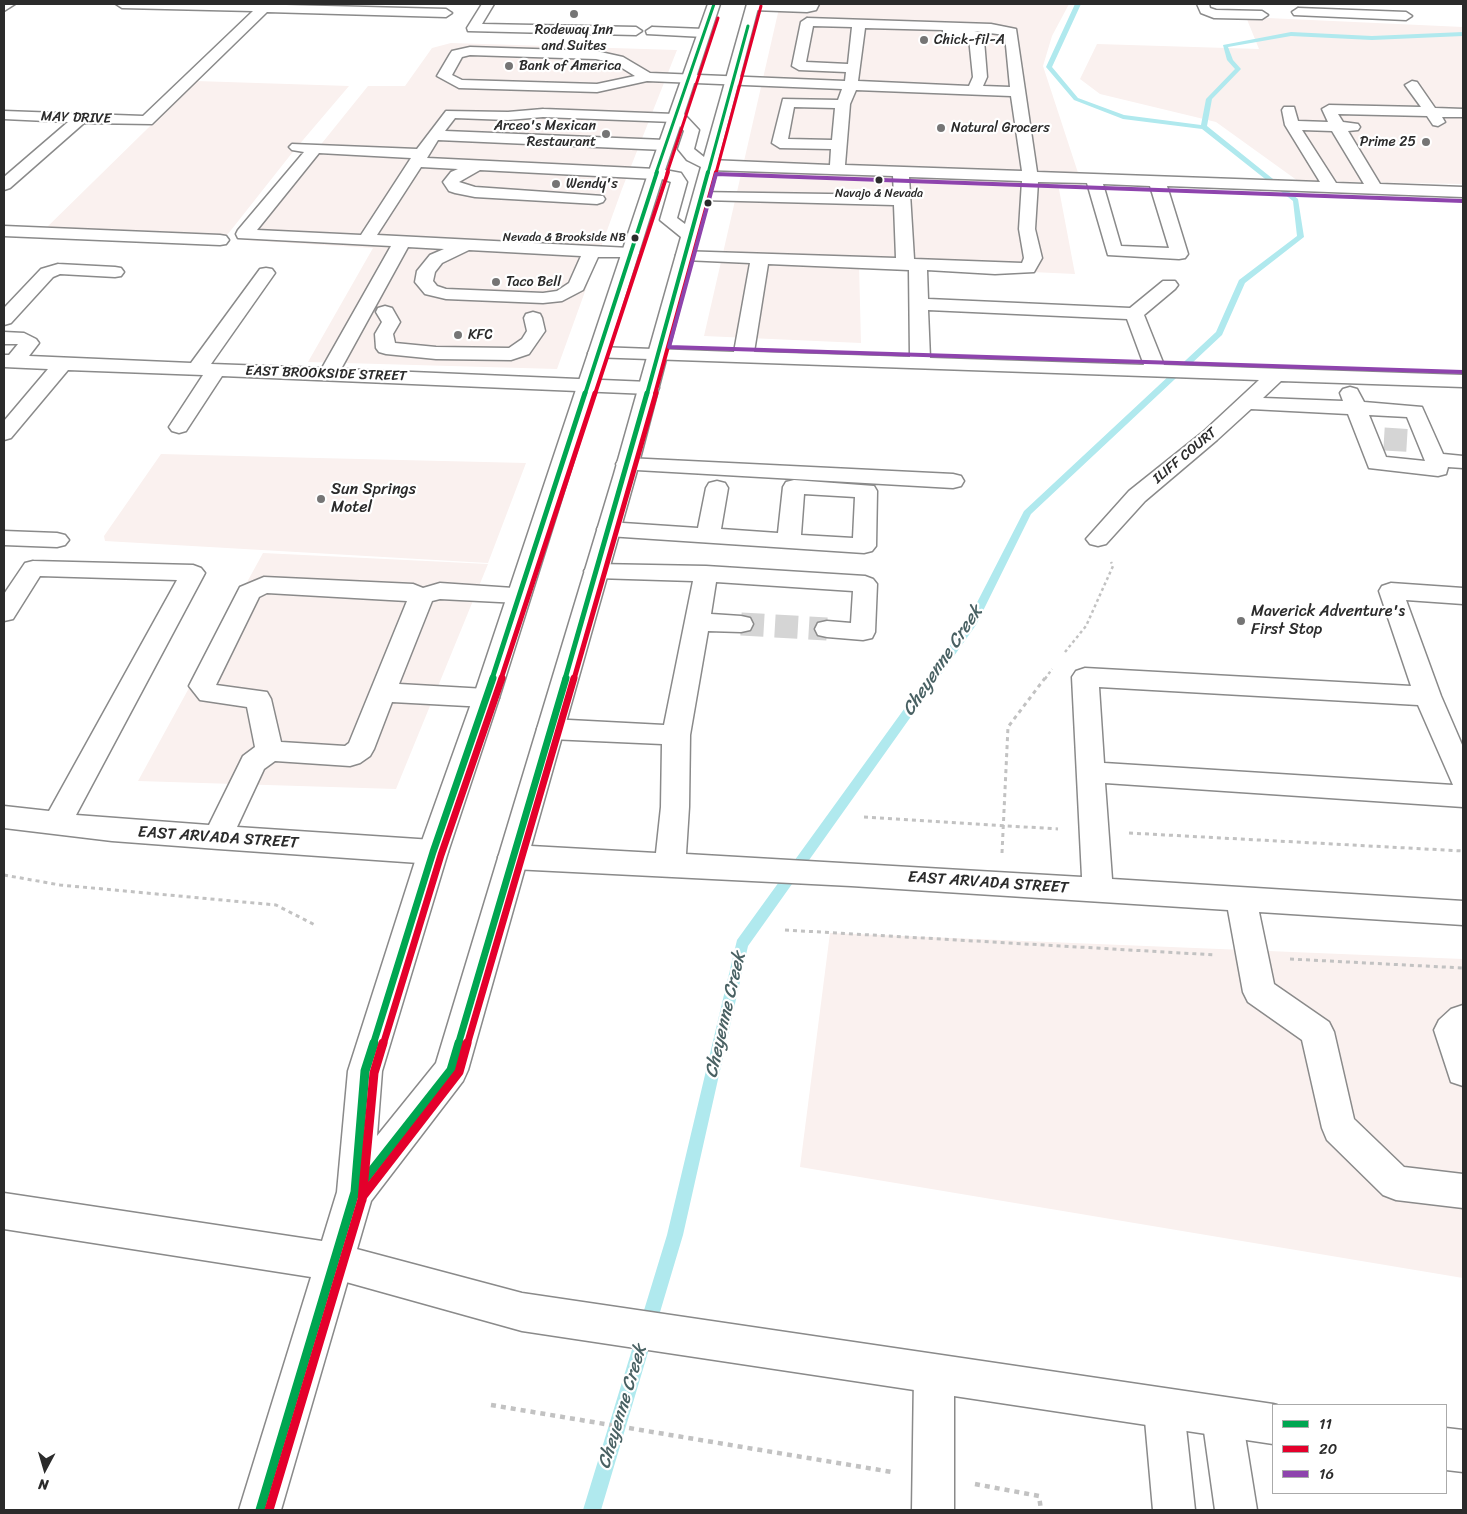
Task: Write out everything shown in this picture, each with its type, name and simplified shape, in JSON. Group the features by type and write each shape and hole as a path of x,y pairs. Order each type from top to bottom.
{"main road":[{"path":"4,7 9,4"},
{"path":"122,4 446,13"},
{"path":"488,4 473,28 636,31"},
{"path":"260,1510 356,1192 364,1071 433,852 486,698 665,145 714,4"},
{"path":"356,1192 451,1070 628,464 753,5 807,8 812,7 813,4"},
{"path":"1203,4 1205,10 1214,14 1259,10 1293,17 1296,8 1406,16"},
{"name":"MAY DRIVE","path":"4,116 147,121 264,8"},
{"path":"990,12 991,28"},
{"path":"854,68 798,66 807,22 973,35 978,42 967,53 970,77 968,90"},
{"path":"685,255 994,269 1028,268 1033,258 1027,229 1030,176 1011,32 991,28 859,26"},
{"path":"837,169 843,104 851,84 859,26"},
{"path":"652,32 704,33"},
{"path":"647,77 618,60 596,55 470,51 457,54 444,76 460,84 560,87 597,88 647,77 1018,92"},
{"path":"1412,85 1446,130 1424,129"},
{"path":"580,114 578,111 520,108 528,93 618,97 612,116"},
{"path":"840,145 780,143 788,102 843,104"},
{"path":"1288,107 1292,125 1332,187"},
{"path":"1374,188 1337,126 1329,108 1463,113"},
{"path":"366,240 434,135 451,114 675,116 692,130 686,149 692,156 710,165 1463,192"},
{"path":"4,186 81,118"},
{"path":"1292,125 1366,127"},
{"path":"434,135 665,145"},
{"path":"297,147 478,165 675,176 679,182 668,220 690,235"},
{"path":"314,148 244,234 630,253"},
{"path":"478,165 457,175 451,182 455,188 596,206 609,172"},
{"path":"901,172 902,200 919,304 920,363"},
{"path":"1093,178 1114,251 1179,254 1156,181"},
{"path":"702,195 902,200"},
{"path":"4,231 220,240"},
{"path":"329,374 402,242"},
{"path":"467,245 436,259 426,271 424,282 432,290 446,294 533,298 562,296 576,286 592,251"},
{"path":"743,358 760,258"},
{"path":"4,318 47,273 58,270 115,272"},
{"path":"179,427 207,369 266,273"},
{"path":"919,304 1134,314 1168,286"},
{"path":"385,312 391,322 384,334 386,348 436,353 511,354 522,350 530,342 536,331 534,318"},
{"path":"1134,314 1156,370"},
{"path":"4,338 24,339 29,343 9,361"},
{"path":"598,353 1463,381"},
{"name":"EAST BROOKSIDE STREET","path":"9,361 649,388"},
{"path":"4,434 63,363"},
{"name":"ILIFF COURT","path":"1098,539 1137,496 1276,375"},
{"path":"1247,402 1356,408 1415,411 1426,448 1438,469 1377,464 1376,438 1356,408 1344,377"},
{"path":"1426,448 1463,462"},
{"path":"628,464 953,481"},
{"path":"708,536 717,488"},
{"path":"608,529 789,541"},
{"path":"4,538 56,540"},
{"path":"4,613 34,568 193,573 57,824"},
{"path":"596,571 706,574 864,584 863,632 827,629"},
{"path":"670,865 675,807 676,735 706,574"},
{"path":"218,838 254,763 270,751 350,756 360,749 420,600 413,592 264,586 249,592 202,686 209,694 258,699 270,751"},
{"path":"417,597 440,591 518,596"},
{"path":"1463,596 1391,591 1428,696 1463,778"},
{"path":"696,622 741,624"},
{"path":"1098,890 1085,677 1428,696"},
{"path":"382,692 486,698"},
{"path":"550,728 676,735"},
{"path":"1091,772 1463,796"},
{"name":"EAST ARVADA STREET","path":"4,817 112,830 433,852"},
{"name":"EAST ARVADA STREET","path":"513,857 851,874 1463,913"},
{"path":"1241,899 1259,992 1317,1032 1340,1128 1396,1183 1463,1191"},
{"path":"1463,1019 1451,1030 1463,1071"},
{"path":"4,1211 334,1262 522,1312 791,1354 1272,1424"},
{"path":"933,1494 934,1375"},
{"path":"1164,1409 1174,1510"},
{"path":"1222,1417 1236,1510"},
{"path":"1447,1449 1463,1451"}],"path":[{"path":"1062,657 1086,626 1113,566 1098,539"},
{"path":"1000,883 1008,727 1056,665"},
{"path":"864,817 1463,851"},
{"path":"4,874 60,885 276,906 315,925"},
{"path":"785,930 1463,968"},
{"path":"491,1405 656,1434 933,1494 1038,1496 1041,1510"}],"shaded area":[{"path":"780,4 1069,4 1052,36 1043,66 1082,185 1058,184 1075,274 859,264 861,343 704,336"},
{"path":"1246,17 1463,27 1463,184 1298,181 1216,122 1100,94 1080,79 1097,44 1259,49"},
{"path":"451,43 677,50 622,189 557,369 308,362 373,248 244,240 368,86 405,86 432,48"},
{"path":"196,81 349,86 292,153 224,239 42,232"},
{"name":"Sun Springs Motel","path":"161,454 526,463 488,563 105,541 104,536"},
{"path":"263,553 488,564 396,789 138,781"},
{"path":"830,933 1463,959 1463,1278 800,1167"}],"waterway":[{"name":"Cheyenne Creek","path":"1078,4 1049,67 1076,99 1123,117 1204,127"},
{"path":"1204,127 1209,99 1238,69 1230,60 1225,46 1291,34 1372,38 1463,34"},
{"name":"Cheyenne Creek","path":"592,1510 675,1235 742,944 972,623 1027,513 1219,333 1242,282 1301,237 1296,200 1204,127"}],"tunnel":[{"path":"1384,439 1417,441"},
{"path":"741,624 827,629"}],"transit line":[{"name":"11","path":"260,1510 355,1192 365,1071 433,852 486,698 660,162 714,4"},
{"name":"20","path":"269,1510 363,1196 459,1072 633,476 761,6"},
{"name":"20","path":"362,1200 374,1073 441,855 494,701 718,18"},
{"name":"11","path":"355,1192 451,1070 625,474 748,26"},
{"name":"16","path":"1463,201 716,174 669,347 1463,372"}],"place":[{"name":"Rodeway Inn and Suites","path":"574,14"},
{"name":"Chick-fil-A","path":"924,40"},
{"name":"Bank of America","path":"509,66"},
{"name":"Natural Grocers","path":"941,128"},
{"name":"Arceo's Mexican Restaurant","path":"606,134"},
{"name":"Prime 25","path":"1426,142"},
{"name":"Navajo & Nevada","path":"879,180"},
{"name":"Wendy's","path":"556,184"},
{"name":"Nevada & Brookside NB","path":"635,238"},
{"name":"Taco Bell","path":"496,282"},
{"name":"KFC","path":"458,335"},
{"name":"Sun Springs Motel","path":"321,499"},
{"name":"Maverick Adventure's First Stop","path":"1241,621"}]}
